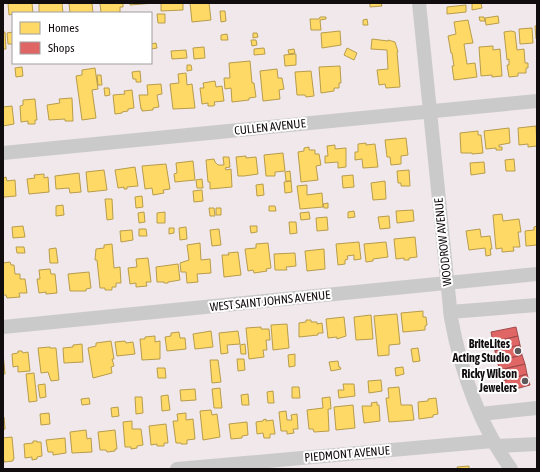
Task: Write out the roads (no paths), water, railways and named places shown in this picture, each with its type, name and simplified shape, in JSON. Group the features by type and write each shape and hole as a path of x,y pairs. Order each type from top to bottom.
{"street":[{"name":"WOODROW AVENUE","path":"419,3 450,312 461,362 480,414 494,444 511,469"},
{"name":"CULLEN AVENUE","path":"3,153 537,101"},
{"name":"WEST SAINT JOHNS AVENUE","path":"3,328 537,274"},
{"path":"450,312 537,305"},
{"path":"480,414 537,408"},
{"name":"PIEDMONT AVENUE","path":"177,469 494,444 537,444"}],"place":[{"name":"BriteLites Acting Studio","path":"518,351"},
{"name":"Ricky Wilson Jewelers","path":"525,381"}]}
